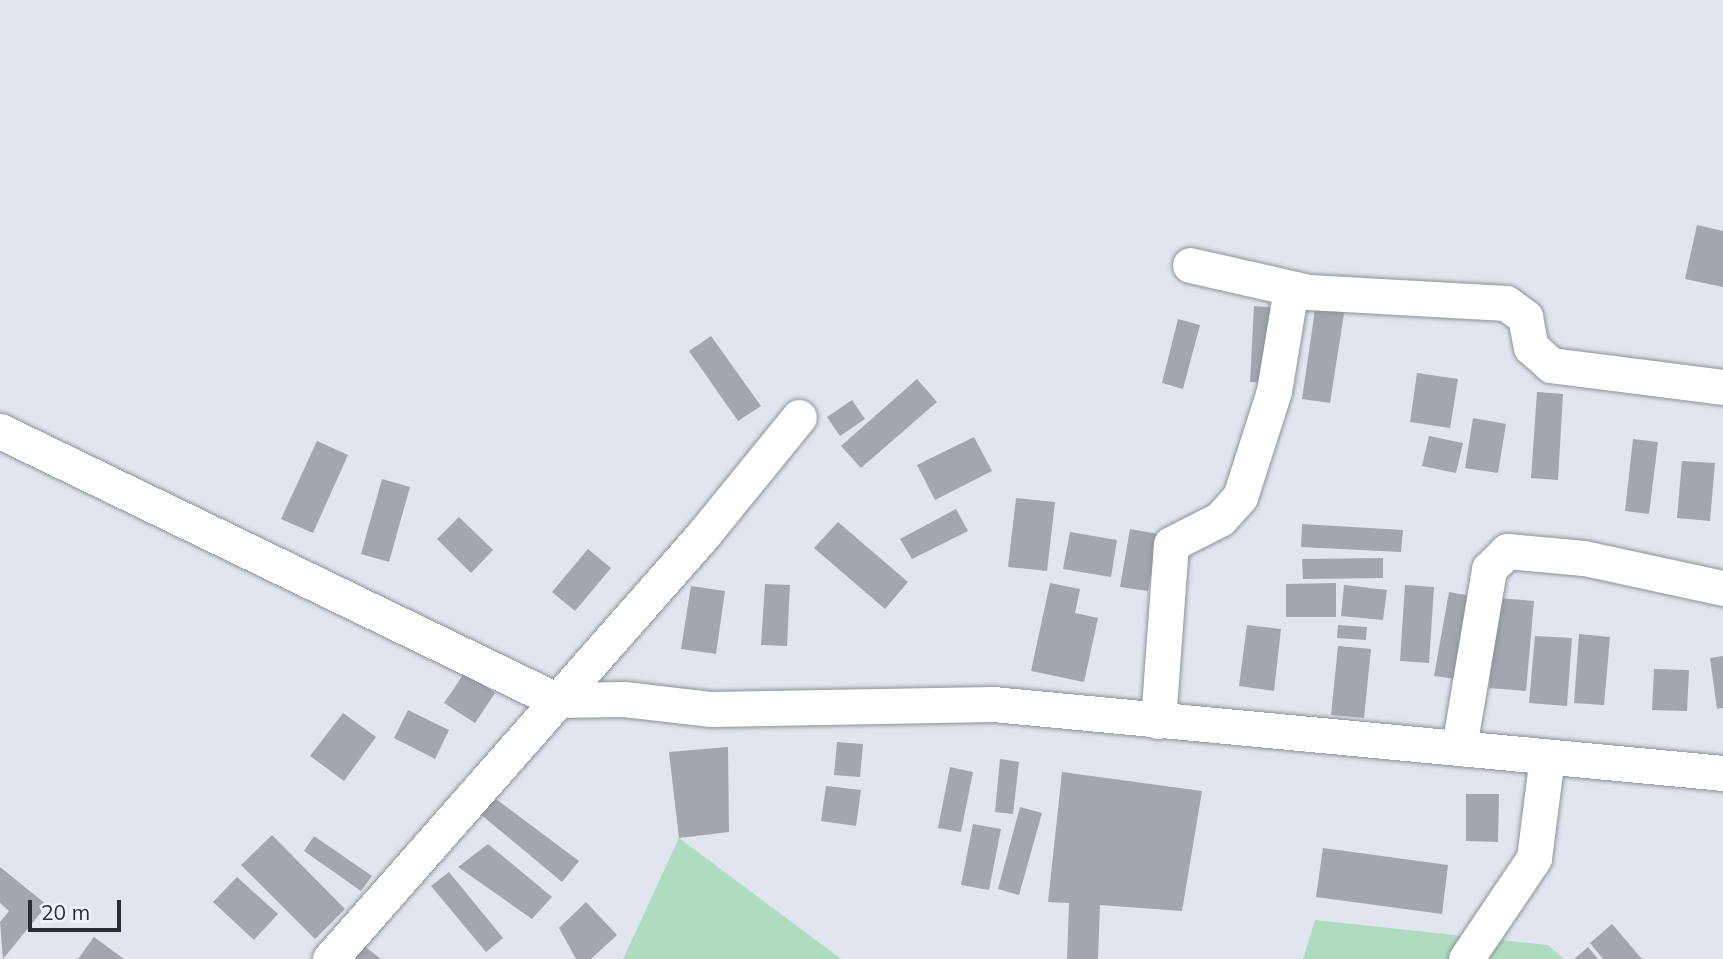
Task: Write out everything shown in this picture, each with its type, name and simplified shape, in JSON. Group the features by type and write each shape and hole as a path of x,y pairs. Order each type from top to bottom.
{"street":[{"path":"1190,265 1291,288 1506,303 1525,317 1531,347 1551,365 1723,387"},
{"path":"1158,721 1171,544 1220,519 1240,497 1274,391 1291,288"},
{"path":"330,959 799,417"},
{"path":"0,431 556,700 632,699 711,709 969,703 1723,773"},
{"path":"1459,747 1489,569 1507,551 1584,558 1723,588"},
{"path":"1466,959 1534,858 1547,757"}],"green space":[{"path":"679,838 841,959 623,959"},
{"path":"1315,920 1548,945 1564,959 1303,959"}],"building":[{"path":"1697,225 1723,231 1723,287 1685,279"},
{"path":"1317,296 1346,301 1330,403 1302,399"},
{"path":"1254,306 1282,308 1277,383 1250,382"},
{"path":"1178,319 1200,325 1183,389 1162,383"},
{"path":"711,336 761,406 738,421 689,351"},
{"path":"1417,373 1458,379 1450,428 1410,422"},
{"path":"917,379 937,402 861,468 841,446"},
{"path":"1537,392 1563,394 1558,480 1531,478"},
{"path":"852,400 865,419 840,436 827,417"},
{"path":"1473,418 1506,424 1498,473 1465,468"},
{"path":"1429,436 1463,443 1456,473 1422,466"},
{"path":"974,437 992,471 935,500 917,465"},
{"path":"1633,439 1658,442 1649,514 1625,511"},
{"path":"317,441 348,455 313,533 281,519"},
{"path":"1682,461 1715,463 1710,521 1677,518"},
{"path":"382,479 410,487 389,562 361,554"},
{"path":"1016,498 1055,502 1047,571 1008,567"},
{"path":"956,509 968,531 912,559 900,539"},
{"path":"459,517 493,550 471,573 437,539"},
{"path":"838,522 908,582 885,609 814,548"},
{"path":"1302,524 1403,530 1401,552 1301,547"},
{"path":"1130,529 1158,534 1148,591 1120,587"},
{"path":"1070,532 1117,540 1111,577 1063,569"},
{"path":"588,549 611,568 575,611 552,592"},
{"path":"1383,558 1383,578 1303,579 1302,559"},
{"path":"1050,583 1080,589 1075,613 1098,618 1084,682 1031,671"},
{"path":"1336,583 1336,617 1286,617 1286,584"},
{"path":"765,584 790,585 787,646 761,645"},
{"path":"1344,585 1387,590 1383,620 1341,616"},
{"path":"1405,585 1434,587 1429,663 1400,661"},
{"path":"691,586 725,591 716,654 681,649"},
{"path":"1449,592 1471,596 1456,679 1434,676"},
{"path":"1498,598 1534,601 1526,691 1489,688"},
{"path":"1247,625 1281,629 1274,691 1239,686"},
{"path":"1338,625 1367,627 1366,640 1337,638"},
{"path":"1579,634 1610,637 1604,705 1574,703"},
{"path":"1535,636 1572,638 1567,706 1529,703"},
{"path":"1338,646 1371,649 1364,718 1331,715"},
{"path":"1723,656 1723,708 1717,709 1710,658"},
{"path":"1654,669 1689,670 1687,711 1652,710"},
{"path":"465,672 495,693 475,723 444,703"},
{"path":"408,710 449,730 435,759 394,738"},
{"path":"343,713 376,737 344,781 310,756"},
{"path":"837,742 863,744 860,777 834,775"},
{"path":"728,747 729,832 679,838 669,752"},
{"path":"1000,759 1019,762 1013,814 995,812"},
{"path":"950,767 973,772 961,832 938,828"},
{"path":"1062,772 1202,791 1182,911 1100,905 1098,959 1067,959 1069,903 1048,902"},
{"path":"826,786 861,790 856,826 821,821"},
{"path":"1466,794 1499,794 1498,842 1466,841"},
{"path":"492,796 579,861 562,882 473,808"},
{"path":"1020,807 1042,813 1019,895 998,889"},
{"path":"973,824 1001,829 989,890 961,885"},
{"path":"272,835 345,909 315,939 241,865"},
{"path":"314,836 372,876 361,891 304,851"},
{"path":"488,844 552,897 532,919 458,867"},
{"path":"1323,848 1448,865 1442,914 1316,897"},
{"path":"0,867 47,905 3,959 0,922 9,911 0,903"},
{"path":"449,872 503,938 486,952 431,886"},
{"path":"237,877 278,914 254,940 213,902"},
{"path":"586,902 617,935 591,959 576,959 559,928"},
{"path":"1612,924 1642,959 1603,959 1590,943"},
{"path":"94,937 124,959 78,959"},
{"path":"359,942 381,959 345,959"},
{"path":"1588,947 1598,959 1574,959"}]}
